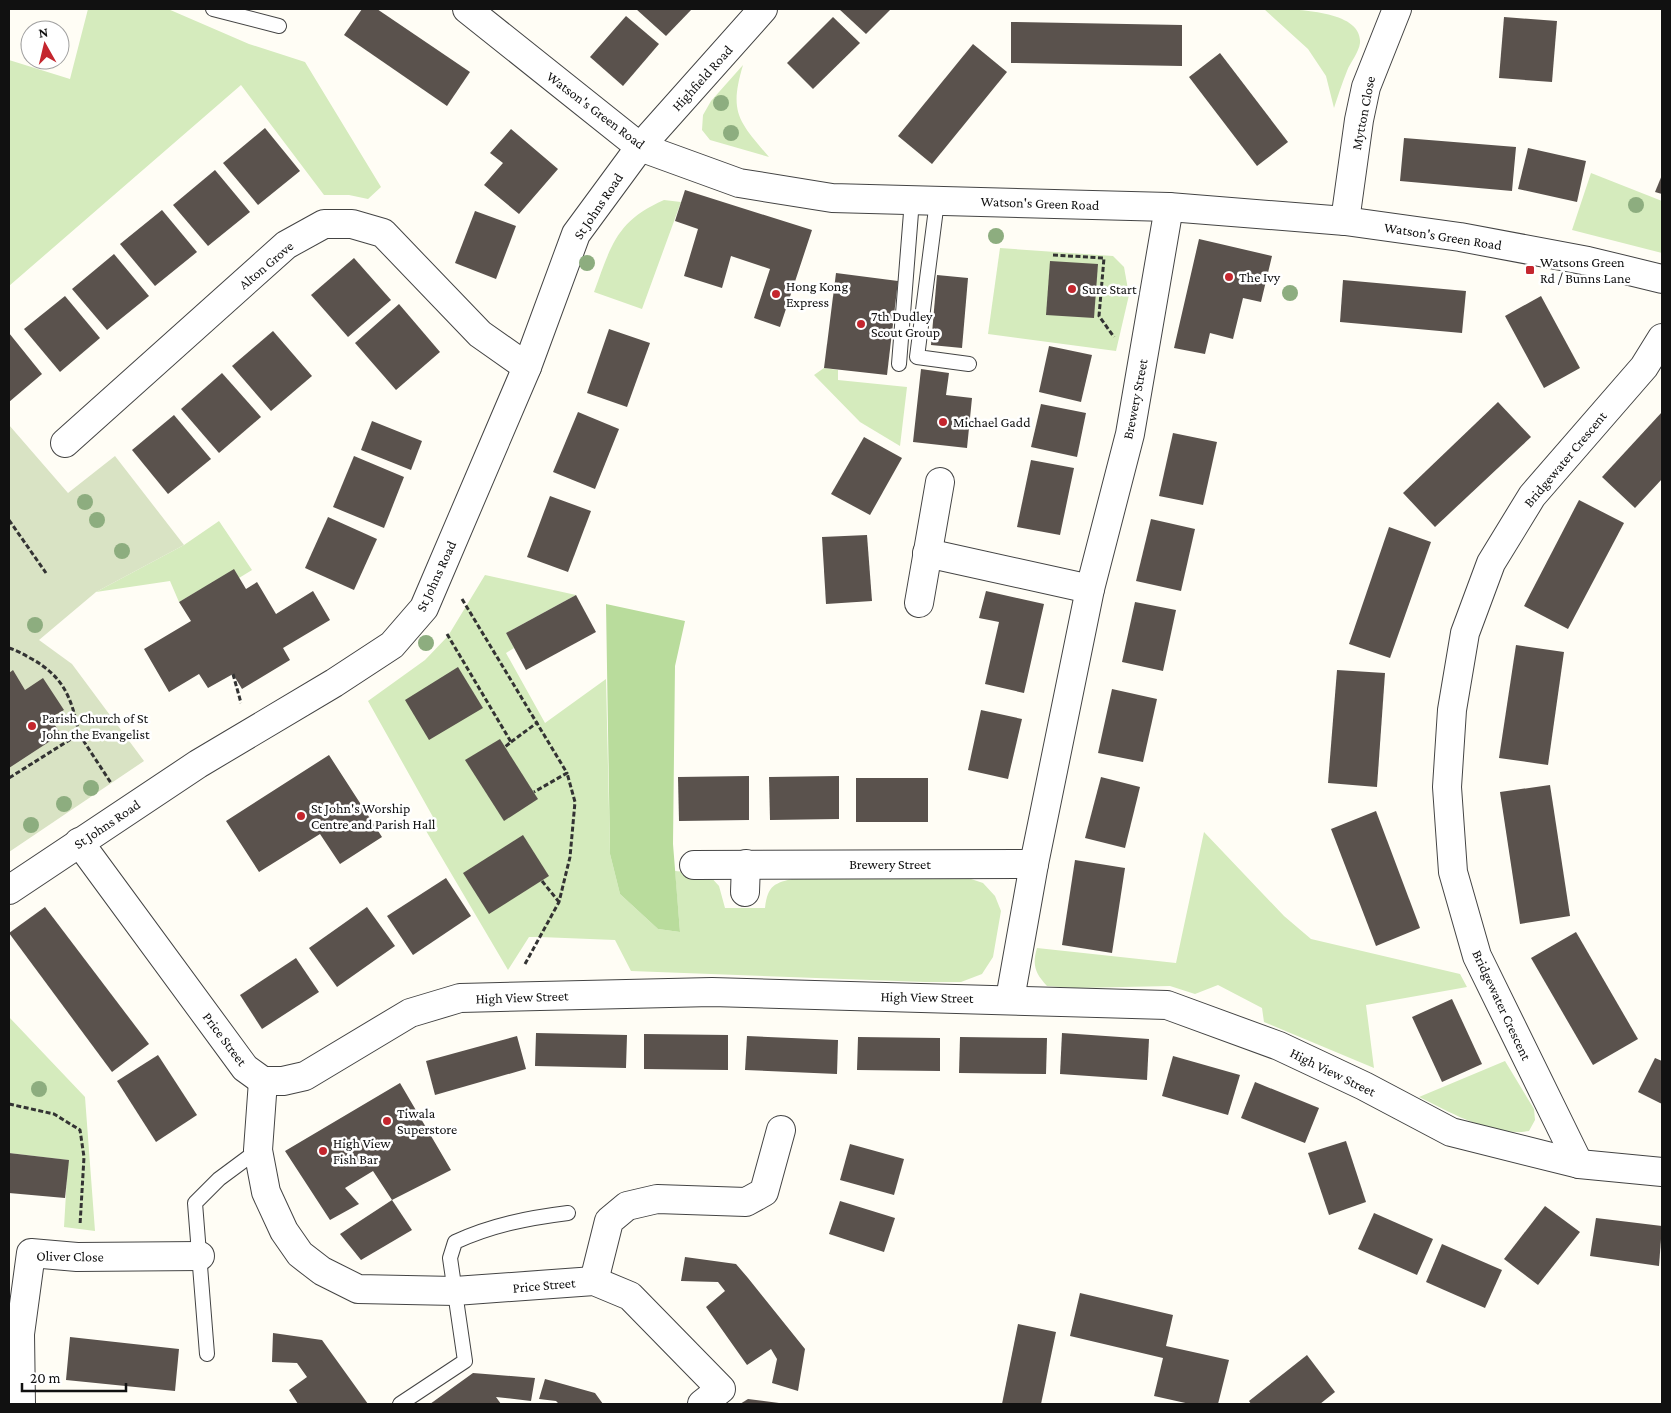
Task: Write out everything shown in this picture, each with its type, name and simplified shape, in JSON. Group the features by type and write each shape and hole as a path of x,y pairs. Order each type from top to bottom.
{"street":[{"name":"Watson's Green Road","path":"467,9 640,147 739,183 832,198 1169,207 1345,221 1460,237 1588,261 1662,279"},
{"name":"Highfield Road","path":"640,147 764,9"},
{"name":"Mytton Close","path":"1345,221 1359,120 1366,86 1397,9"},
{"name":"St Johns Road","path":"9,890 198,764 392,646 424,608 527,367 576,234 640,147"},
{"name":"Brewery Street","path":"1010,1000 1034,864 1090,589 1130,434 1169,207"},
{"name":"Alton Grove","path":"65,443 286,245 324,224 352,224 383,233 480,334 527,367"},
{"name":"Bridgewater Crescent","path":"1579,1164 1477,956 1453,872 1447,787 1452,710 1465,632 1492,562 1532,496 1644,367 1662,338"},
{"path":"919,603 940,482"},
{"path":"927,553 1090,589"},
{"name":"Price Street","path":"79,842 245,1068 263,1080 258,1150 266,1192 284,1231 300,1254 322,1271 358,1289 455,1291 594,1281 630,1296 721,1390 702,1404"},
{"path":"745,892 746,864"},
{"name":"Brewery Street","path":"694,865 1034,864"},
{"name":"High View Street","path":"263,1080 283,1081 305,1076 410,1014 460,998 712,992 1167,1005 1279,1046 1364,1086 1451,1132 1579,1164"},
{"name":"Price Street","path":"594,1281 609,1222 628,1206 657,1199 746,1202 764,1192 781,1130"},
{"path":"1579,1164 1662,1172"},
{"name":"Oliver Close","path":"21,1404 20,1334 31,1253 77,1257 200,1256"}],"lane":[{"path":"213,9 279,26"},
{"path":"899,364 925,201"},
{"path":"925,201 917,357 969,364"},
{"path":"207,1354 195,1204 219,1179 258,1150"},
{"path":"400,1404 466,1361 450,1258 455,1242 476,1232 518,1219 568,1213"}],"path":[{"path":"1053,255 1104,258 1100,316 1118,343"},
{"path":"9,520 46,573"},
{"path":"440,571 466,603 538,722 567,773 575,802 570,856 559,902 524,967"},
{"path":"447,634 512,742"},
{"path":"9,648 35,660 54,673 67,692 74,710 79,734 111,783"},
{"path":"505,746 538,722"},
{"path":"9,778 79,734"},
{"path":"534,792 567,773"},
{"path":"542,881 559,902"},
{"path":"9,1104 54,1114 80,1130 84,1157 77,1257"}],"green space":[{"path":"88,9 168,9 249,44 305,62 381,187 368,199 349,195 324,195 241,85 9,286 9,60 20,63 20,70 41,70 70,79"},
{"path":"1264,9 1289,9 1321,13 1337,17 1349,23 1358,31 1360,43 1347,71 1334,108 1326,76 1308,49"},
{"path":"743,65 737,94 739,115 750,134 769,157 710,140 702,130 703,115 711,101"},
{"path":"1591,173 1662,201 1662,253 1572,230"},
{"path":"664,200 681,202 642,309 594,292 611,248 625,226 648,208"},
{"path":"1000,248 1113,256 1124,267 1129,295 1116,351 988,334"},
{"path":"824,368 838,370 838,380 907,387 900,446 860,422 814,375"},
{"path":"9,425 68,493 115,456 184,545 96,592 39,640 72,664 144,761 9,852"},
{"path":"219,521 252,570 239,578 234,570 179,602 170,581 96,592 184,545"},
{"path":"485,575 576,595 506,633 514,648 506,653 545,723 606,679 610,854 620,894 658,929 680,932 675,871 708,874 719,886 725,908 765,908 768,894 773,886 796,878 971,879 983,883 995,896 1001,911 993,957 982,974 961,982 925,982 631,971 615,940 540,937 529,937 508,970 422,824 433,817 368,701 425,660 448,636"},
{"path":"606,604 685,621 675,666 673,844 680,932 658,929 620,894 610,854"},
{"path":"1204,832 1284,916 1311,939 1460,974 1467,987 1366,1005 1374,1068 1264,1022 1262,1008 1218,985 1195,994 1170,986 1074,988 1047,986 1036,968 1037,948 1176,963"},
{"path":"9,1017 85,1097 95,1231 64,1227 68,1160 9,1153"},
{"path":"1505,1061 1534,1109 1535,1120 1529,1131 1515,1132 1487,1127 1419,1097"}],"building":[{"path":"362,9 377,9 470,72 447,106 344,35"},
{"path":"636,9 692,9 666,36"},
{"path":"839,9 891,9 866,34"},
{"path":"626,16 659,44 623,86 590,57"},
{"path":"833,17 860,43 813,89 787,63"},
{"path":"1504,17 1557,21 1552,82 1499,78"},
{"path":"1011,22 1182,25 1182,66 1011,63"},
{"path":"973,44 1007,72 932,164 898,136"},
{"path":"1220,53 1288,142 1257,166 1189,77"},
{"path":"265,128 300,171 258,205 223,163"},
{"path":"511,129 558,169 519,214 484,185 503,163 490,153"},
{"path":"1404,138 1516,147 1512,191 1400,181"},
{"path":"1528,148 1586,161 1577,202 1518,189"},
{"path":"215,170 250,212 208,246 173,205"},
{"path":"1662,175 1662,194 1655,192"},
{"path":"685,190 812,230 780,327 754,318 770,269 731,256 722,288 684,276 698,229 675,221"},
{"path":"162,210 197,252 155,286 120,244"},
{"path":"475,211 516,226 496,279 455,263"},
{"name":"The Ivy","path":"1199,239 1272,256 1261,302 1243,298 1233,339 1210,333 1205,354 1174,348"},
{"path":"114,254 149,296 107,330 72,289"},
{"path":"354,258 391,300 348,337 311,295"},
{"name":"Sure Start","path":"1050,261 1098,264 1094,318 1046,315"},
{"name":"7th Dudley Scout Group","path":"836,273 898,281 887,375 824,368"},
{"path":"937,275 968,278 962,348 931,345"},
{"path":"1343,280 1466,291 1462,333 1340,322"},
{"path":"65,296 100,338 60,372 24,329"},
{"path":"1541,296 1580,368 1544,388 1505,316"},
{"path":"399,304 440,352 396,390 355,343"},
{"path":"609,329 650,343 627,407 587,393"},
{"path":"273,331 312,376 271,411 232,366"},
{"path":"9,333 42,374 9,402"},
{"path":"1049,346 1092,355 1081,402 1039,392"},
{"path":"921,369 949,373 946,395 972,398 967,448 913,442"},
{"path":"222,373 261,417 219,453 181,409"},
{"path":"1498,402 1531,437 1435,527 1403,493"},
{"path":"1041,404 1086,413 1077,457 1031,447"},
{"path":"578,412 619,429 595,489 553,472"},
{"path":"1662,412 1662,479 1635,508 1602,477"},
{"path":"174,415 211,459 168,494 132,450"},
{"path":"372,421 422,441 411,470 361,450"},
{"path":"1173,433 1217,442 1203,505 1159,496"},
{"path":"864,437 902,458 870,515 831,494"},
{"path":"354,456 404,477 384,528 333,507"},
{"path":"1031,460 1074,468 1060,535 1017,527"},
{"path":"550,496 591,511 568,572 527,557"},
{"path":"1579,500 1624,523 1568,629 1524,606"},
{"path":"328,517 377,539 354,590 305,568"},
{"path":"1151,519 1195,529 1181,591 1136,581"},
{"path":"1389,527 1431,542 1390,658 1349,644"},
{"path":"867,535 872,601 826,604 822,537"},
{"path":"234,569 246,589 257,582 276,614 313,591 330,620 283,648 290,660 242,689 233,674 208,688 199,674 169,692 144,649 191,621 179,602"},
{"path":"986,591 1044,604 1024,693 985,684 999,622 979,618"},
{"path":"576,595 596,632 526,670 506,633"},
{"path":"1135,602 1176,610 1163,671 1122,662"},
{"path":"1516,645 1564,652 1548,765 1499,758"},
{"path":"458,667 483,708 429,740 405,700"},
{"name":"Parish Church of St John the Evangelist","path":"13,670 25,690 43,678 64,710 50,718 61,734 9,768 9,673"},
{"path":"1337,670 1385,673 1377,787 1328,783"},
{"path":"1112,689 1157,699 1143,762 1098,753"},
{"path":"981,710 1022,719 1008,779 968,770"},
{"path":"500,739 538,799 504,821 465,760"},
{"name":"St John's Worship Centre and Parish Hall","path":"329,755 382,837 340,864 320,834 259,872 226,821"},
{"path":"749,776 749,820 679,821 678,777"},
{"path":"839,776 839,819 770,820 769,777"},
{"path":"1101,777 1140,787 1125,848 1085,838"},
{"path":"856,778 928,778 928,822 856,822"},
{"path":"1550,785 1570,916 1520,924 1500,792"},
{"path":"1376,811 1420,928 1376,946 1331,829"},
{"path":"523,835 549,876 489,914 463,873"},
{"path":"1075,860 1125,868 1112,953 1062,945"},
{"path":"446,878 471,916 413,955 387,916"},
{"path":"45,907 149,1044 112,1072 9,933"},
{"path":"367,907 395,946 337,987 309,948"},
{"path":"1576,932 1638,1039 1593,1065 1531,958"},
{"path":"296,958 319,992 262,1029 240,995"},
{"path":"1452,999 1482,1064 1442,1082 1412,1017"},
{"path":"536,1033 627,1035 626,1068 535,1066"},
{"path":"1062,1033 1149,1039 1147,1080 1060,1074"},
{"path":"644,1034 728,1035 728,1070 644,1069"},
{"path":"517,1036 526,1069 435,1095 426,1061"},
{"path":"747,1036 838,1040 837,1074 745,1070"},
{"path":"858,1037 940,1038 940,1071 857,1070"},
{"path":"960,1037 1047,1038 1046,1074 959,1073"},
{"path":"158,1055 197,1115 156,1142 117,1081"},
{"path":"1173,1056 1240,1075 1228,1115 1162,1096"},
{"path":"1655,1058 1662,1061 1662,1104 1638,1092"},
{"path":"1255,1082 1319,1108 1305,1143 1241,1118"},
{"path":"400,1083 451,1170 392,1200 373,1171 345,1188 359,1204 330,1220 285,1151"},
{"path":"1346,1141 1366,1202 1329,1215 1308,1153"},
{"path":"850,1144 904,1159 894,1195 840,1180"},
{"path":"9,1153 69,1160 65,1198 9,1193"},
{"path":"392,1200 412,1230 361,1260 340,1234"},
{"path":"840,1201 895,1218 884,1252 829,1234"},
{"path":"1545,1206 1580,1232 1538,1285 1504,1259"},
{"path":"1374,1213 1433,1239 1417,1275 1358,1249"},
{"path":"1596,1218 1662,1226 1659,1266 1590,1256"},
{"path":"1442,1244 1502,1270 1485,1308 1426,1282"},
{"path":"685,1257 736,1264 748,1278 805,1349 798,1391 772,1383 777,1359 771,1349 747,1365 706,1307 725,1291 718,1282 681,1281"},
{"path":"1080,1293 1173,1315 1166,1346 1229,1360 1218,1404 1190,1404 1154,1396 1163,1358 1070,1336"},
{"path":"1018,1324 1056,1332 1041,1404 1002,1404"},
{"path":"273,1333 322,1340 368,1404 298,1404 289,1390 307,1377 297,1363 272,1362"},
{"path":"70,1337 179,1349 175,1391 66,1380"},
{"path":"1307,1355 1335,1392 1320,1404 1251,1404 1249,1401"},
{"path":"473,1373 535,1378 531,1401 496,1397 501,1404 430,1404"},
{"path":"545,1379 595,1393 603,1404 559,1404 556,1401 539,1399"},
{"path":"748,1399 779,1403 779,1404 740,1404"}],"place":[{"name":"Watsons Green Rd / Bunns Lane","path":"1530,270"},
{"name":"The Ivy","path":"1229,277"},
{"name":"Sure Start","path":"1072,289"},
{"name":"Hong Kong Express","path":"776,294"},
{"name":"7th Dudley Scout Group","path":"861,324"},
{"name":"Michael Gadd","path":"943,422"},
{"name":"Parish Church of St John the Evangelist","path":"32,726"},
{"name":"St John's Worship Centre and Parish Hall","path":"301,816"},
{"name":"Tiwala Superstore","path":"387,1121"},
{"name":"High View Fish Bar","path":"323,1151"}]}
